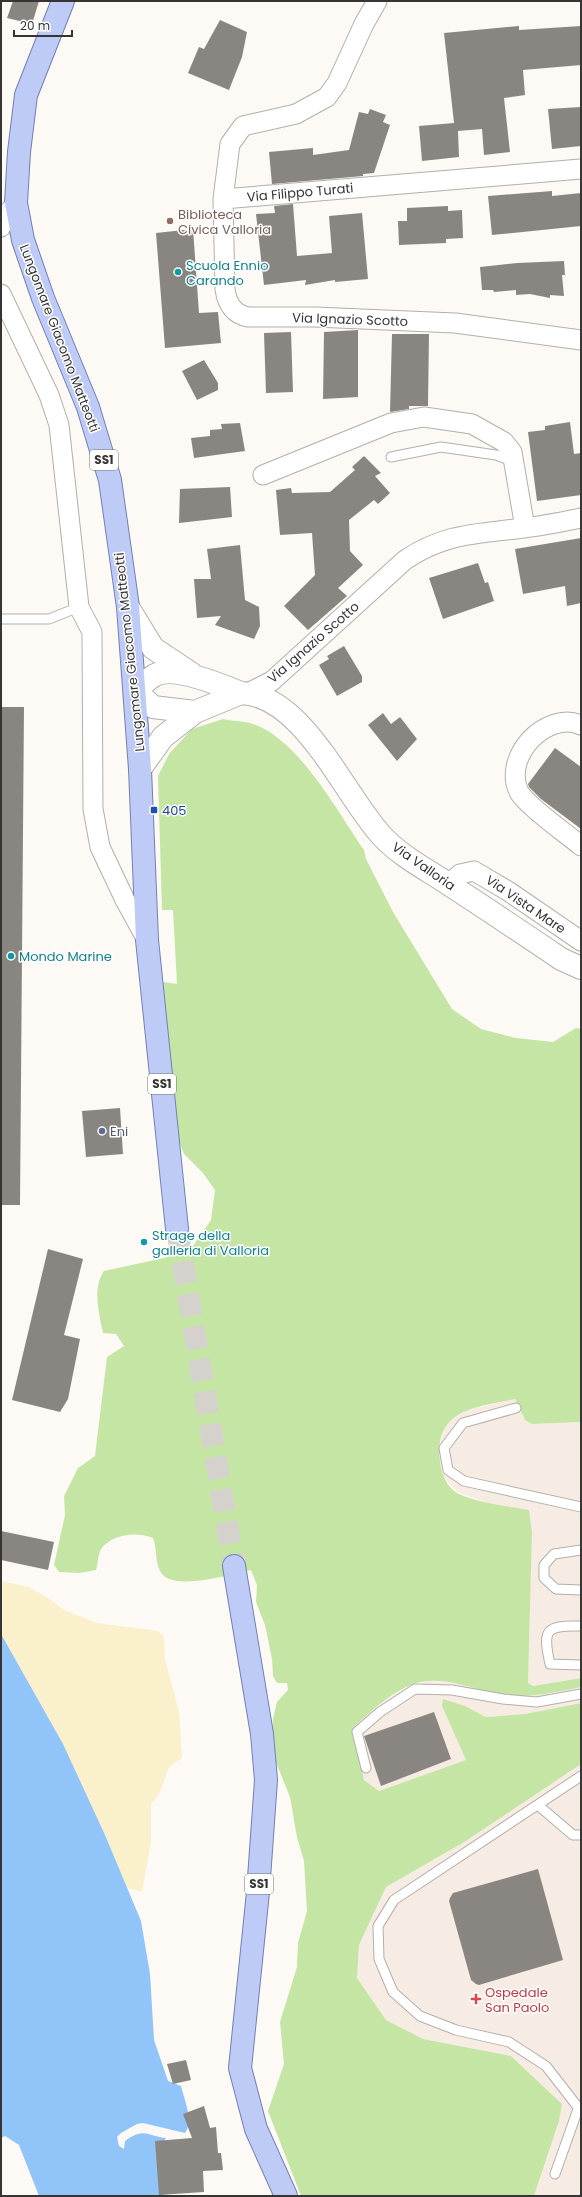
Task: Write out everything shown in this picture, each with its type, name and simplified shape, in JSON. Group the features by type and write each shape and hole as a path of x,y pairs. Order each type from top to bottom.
{"main road":[{"name":"Lungomare Giacomo Matteotti","path":"63,1 26,95 19,152 16,203 23,240 43,298 88,407 110,480 128,607 140,769 147,940 177,1229"},
{"name":"SS1","path":"234,1566 262,1734 266,1780 258,1892 240,2068 256,2129 286,2196"}],"street":[{"path":"223,199 230,144 243,126 296,114 327,97 337,83 364,24 377,1"},
{"name":"Via Filippo Turati","path":"223,199 581,169"},
{"name":"Via Ignazio Scotto","path":"223,199 226,299 232,308 241,316 455,323 581,340"},
{"path":"1,227 5,217 16,203"},
{"path":"1,294 49,395 59,425 79,607 92,632 93,809 100,847 125,900 147,940"},
{"path":"263,475 390,423 424,417 472,424 504,442 512,452 526,528"},
{"name":"Via Ignazio Scotto","path":"244,693 272,681 405,560 424,547 453,537 526,528 581,518"},
{"path":"128,607 153,648 195,676"},
{"path":"195,676 164,672 155,675 135,690 153,707 195,712"},
{"name":"Via Valloria","path":"195,676 244,693 274,701 295,718 382,835 397,850 561,959 581,968"},
{"path":"140,769 163,737 195,712 244,693"},
{"path":"581,726 575,723 554,724 534,735 522,752 516,771 520,792 537,810 581,846"},
{"name":"Via Vista Mare","path":"449,884 460,874 474,871 508,890 581,941"}],"lane":[{"path":"391,457 441,447 496,455 515,462"},
{"path":"1,619 49,619 79,607"},
{"path":"516,1408 463,1423 444,1448 448,1470 464,1481 581,1507"},
{"path":"581,1550 554,1554 544,1565 544,1578 556,1590 581,1590"},
{"path":"581,1626 558,1625 549,1631 545,1643 550,1664 581,1665"},
{"path":"366,1768 356,1732 380,1712 415,1689 452,1690 503,1699 537,1702 581,1694"},
{"path":"555,2174 579,2110 546,2066 508,2042 456,2030 420,2016 393,1992 379,1959 378,1926 394,1900 538,1806 581,1776"},
{"path":"538,1806 573,1835 581,1835"}],"shaded area":[{"path":"515,1399 525,1420 532,1424 581,1422 581,1678 532,1686 528,1683 532,1533 485,1502 457,1492 441,1473 439,1452 444,1429 453,1417 467,1410"},
{"path":"429,1681 456,1683 498,1694 551,1694 581,1687 581,1703 525,1714 486,1717 465,1706 442,1706 467,1760 379,1791 364,1780 353,1728 379,1704 403,1689"},
{"name":"Ospedale San Paolo","path":"581,1764 581,2196 534,2196 559,2121 561,2103 511,2056 423,2039 386,2020 357,1978 359,1945 386,1887 466,1841"}],"green space":[{"path":"223,719 250,723 267,731 284,743 300,759 328,796 364,850 366,859 393,912 452,1009 481,1029 516,1038 553,1042 576,1028 581,1029 581,1422 532,1424 525,1420 515,1399 486,1405 461,1414 451,1421 444,1431 440,1444 440,1462 447,1483 457,1493 492,1504 529,1510 532,1533 528,1683 533,1686 581,1678 581,1687 551,1693 520,1696 499,1694 441,1681 421,1682 402,1689 384,1700 353,1728 364,1780 379,1791 466,1760 442,1706 443,1699 465,1706 486,1717 525,1714 581,1703 581,1764 466,1841 386,1887 359,1945 357,1978 386,2020 423,2039 511,2056 562,2104 559,2121 534,2196 301,2196 268,2111 284,2064 280,2022 297,1967 298,1943 307,1911 304,1861 297,1837 290,1797 275,1760 272,1744 273,1719 277,1702 288,1690 287,1683 277,1683 273,1676 272,1659 265,1625 256,1602 257,1585 251,1570 202,1580 176,1581 166,1577 158,1567 153,1538 132,1534 118,1537 106,1544 101,1549 96,1570 80,1573 59,1572 54,1565 65,1515 64,1496 78,1468 95,1456 107,1357 124,1346 116,1334 103,1333 97,1293 100,1278 104,1271 164,1258 193,1246 211,1220 215,1190 203,1173 184,1154 174,1128 163,982 177,984 173,910 162,910 158,776 169,754 192,729"}],"sand":[{"path":"1,1581 28,1587 45,1596 64,1610 97,1623 158,1631 164,1637 165,1659 179,1712 182,1758 169,1767 159,1794 151,1804 151,1841 142,1892 127,1888 105,1835 1,1634"}],"water":[{"path":"1,1634 63,1744 105,1835 141,1921 150,1974 154,2040 168,2081 181,2086 188,2110 189,2122 185,2133 143,2123 137,2124 117,2137 119,2146 124,2149 125,2141 137,2134 141,2133 166,2138 161,2145 164,2196 39,2196 19,2145 5,2136 1,2138"}],"building":[{"path":"13,1 39,1 32,24 7,18"},
{"path":"220,20 247,32 242,57 229,90 188,73 199,47 204,49"},
{"path":"519,26 519,30 581,26 581,65 523,70 525,95 504,98 510,152 484,155 482,129 458,131 459,157 422,161 419,126 454,123 444,33"},
{"path":"581,107 581,146 552,149 548,109"},
{"path":"370,109 386,115 383,122 390,125 374,173 363,174 363,176 272,184 269,152 313,148 313,155 349,150 359,112 368,114"},
{"path":"552,191 552,196 581,193 581,226 492,235 488,196"},
{"path":"293,204 297,256 332,253 329,216 362,213 368,279 335,282 335,280 305,285 306,280 264,285 256,214 275,213 274,206"},
{"path":"448,206 448,211 462,210 463,238 446,239 446,243 399,245 398,221 407,221 407,208"},
{"name":"Scuola Ennio Carando","path":"193,229 199,313 218,312 221,343 165,348 156,233"},
{"path":"564,261 565,275 562,275 564,296 550,295 550,298 530,294 516,295 516,290 494,292 493,290 482,290 480,267 517,263"},
{"path":"358,330 358,397 323,399 324,332"},
{"path":"291,332 293,392 266,393 264,333"},
{"path":"392,334 429,334 428,406 409,406 409,409 390,412"},
{"path":"204,360 218,383 218,390 197,400 182,371"},
{"path":"570,422 574,454 581,453 581,495 537,501 528,432 545,430 545,426"},
{"path":"240,423 245,451 194,458 191,438 210,436 210,430 222,429 221,424"},
{"path":"364,456 381,473 375,476 390,493 378,504 374,500 349,520 350,551 363,565 338,588 347,596 308,630 284,606 315,575 312,533 280,535 276,490 291,488 292,493 330,492 355,470 352,467"},
{"path":"230,487 232,517 179,523 180,489"},
{"path":"581,538 581,603 567,606 565,586 523,594 515,549"},
{"path":"240,545 245,600 259,607 260,626 254,639 215,625 221,616 197,618 194,579 211,579 207,549"},
{"path":"478,563 485,583 488,582 494,601 443,619 429,578"},
{"path":"344,646 362,676 362,682 337,696 319,665 329,659 327,656"},
{"name":"Mondo Marine","path":"1,707 24,707 20,1205 1,1205"},
{"path":"383,713 391,724 400,717 417,739 397,761 368,725"},
{"path":"555,748 581,767 581,829 541,799 529,787 528,784"},
{"path":"120,1108 123,1154 86,1157 82,1111"},
{"path":"48,1249 83,1259 64,1335 80,1339 68,1399 60,1412 12,1400"},
{"path":"1,1531 54,1542 48,1570 1,1560"},
{"path":"434,1712 451,1759 381,1786 364,1736"},
{"path":"538,1869 563,1960 479,1985 476,1984 471,1980 449,1901 450,1898 453,1893"},
{"path":"186,2060 191,2080 173,2084 167,2064"},
{"path":"204,2106 210,2128 216,2127 218,2153 221,2153 223,2170 203,2171 204,2192 159,2195 155,2141 192,2138 183,2114"}],"tunnel":[{"path":"177,1229 234,1566"}],"place":[{"name":"Biblioteca Civica Valloria","path":"170,221"},
{"name":"Scuola Ennio Carando","path":"178,272"},
{"name":"405","path":"154,810"},
{"name":"Mondo Marine","path":"11,956"},
{"name":"Eni","path":"102,1131"},
{"name":"Strage della galleria di Valloria","path":"144,1242"},
{"name":"Ospedale San Paolo","path":"476,1999"}]}
